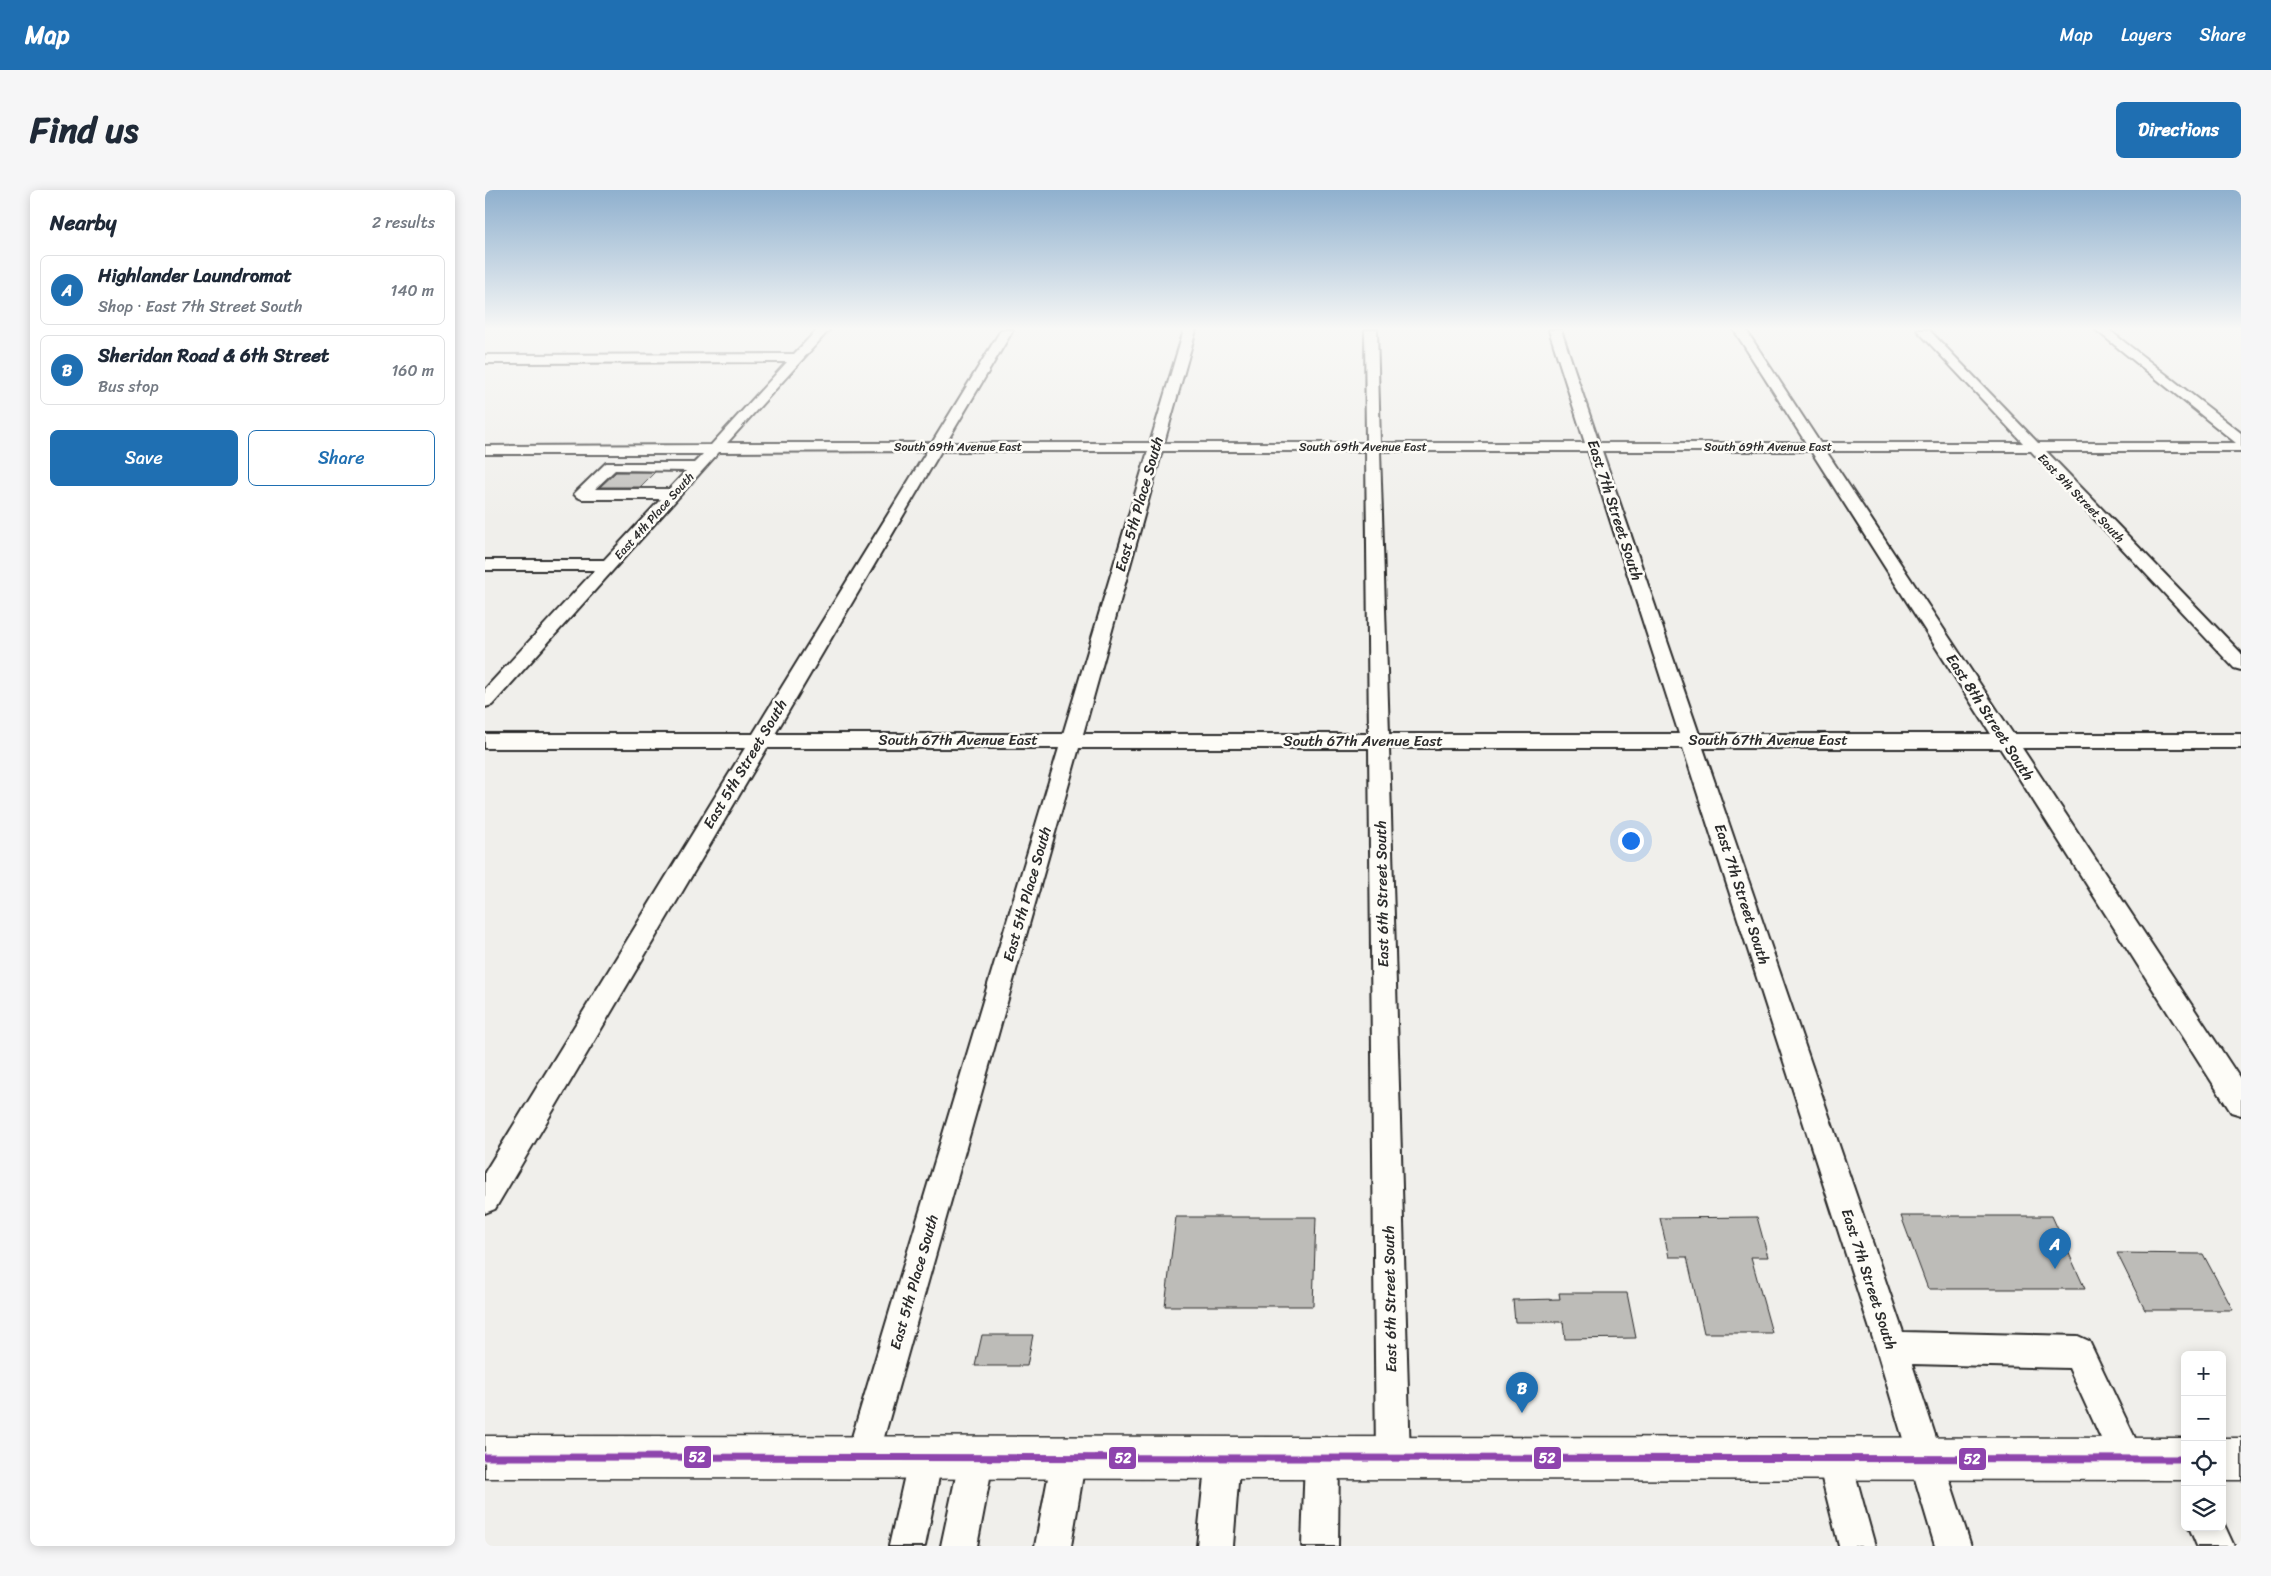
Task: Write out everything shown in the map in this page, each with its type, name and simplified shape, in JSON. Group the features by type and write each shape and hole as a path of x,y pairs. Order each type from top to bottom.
{"main road":[{"path":"485,1457 2128,1459 2181,1466"},
{"path":"2226,1459 2241,1459"}],"street":[{"name":"East 4th Place South","path":"485,701 765,393"},
{"name":"East 5th Street South","path":"485,1199 969,393"},
{"name":"East 5th Place South","path":"863,1457 1171,393"},
{"name":"East 6th Street South","path":"1372,393 1393,1458"},
{"name":"East 7th Street South","path":"1576,393 1893,1348 1900,1379 1953,1546"},
{"name":"East 8th Street South","path":"1781,393 2241,1103"},
{"name":"East 9th Street South","path":"1982,393 2241,664"},
{"path":"2182,393 2241,440"},
{"name":"South 69th Avenue East","path":"485,450 937,447 2241,447"},
{"path":"674,494 582,494 611,466 698,467"},
{"path":"485,565 610,565"},
{"name":"South 67th Avenue East","path":"485,741 2241,741"},
{"path":"1893,1348 2078,1352 2128,1459"},
{"path":"907,1546 926,1457"},
{"path":"959,1546 977,1457"},
{"path":"1053,1546 1069,1457"},
{"path":"1215,1546 1223,1457"},
{"path":"1320,1546 1322,1458"},
{"path":"1833,1459 1857,1546"},
{"path":"2209,1531 2215,1546"}],"building":[{"path":"616,472 655,472 640,487 600,487"},
{"path":"1901,1216 2052,1216 2085,1289 1928,1289"},
{"path":"1176,1217 1316,1217 1313,1306 1165,1306"},
{"path":"1757,1217 1768,1257 1751,1257 1772,1333 1704,1333 1687,1257 1669,1257 1660,1218"},
{"path":"2117,1253 2203,1254 2233,1310 2145,1310"},
{"path":"1559,1293 1627,1293 1636,1338 1565,1339 1563,1322 1515,1322 1513,1300 1560,1299"},
{"path":"982,1335 1033,1335 1027,1366 975,1366"}],"transit line":[{"name":"52","path":"485,1457 2181,1459"}],"place":[{"name":"Highlander Laundromat","path":"2055,1269"},
{"name":"Sheridan Road & 6th Street","path":"1522,1413"}]}
